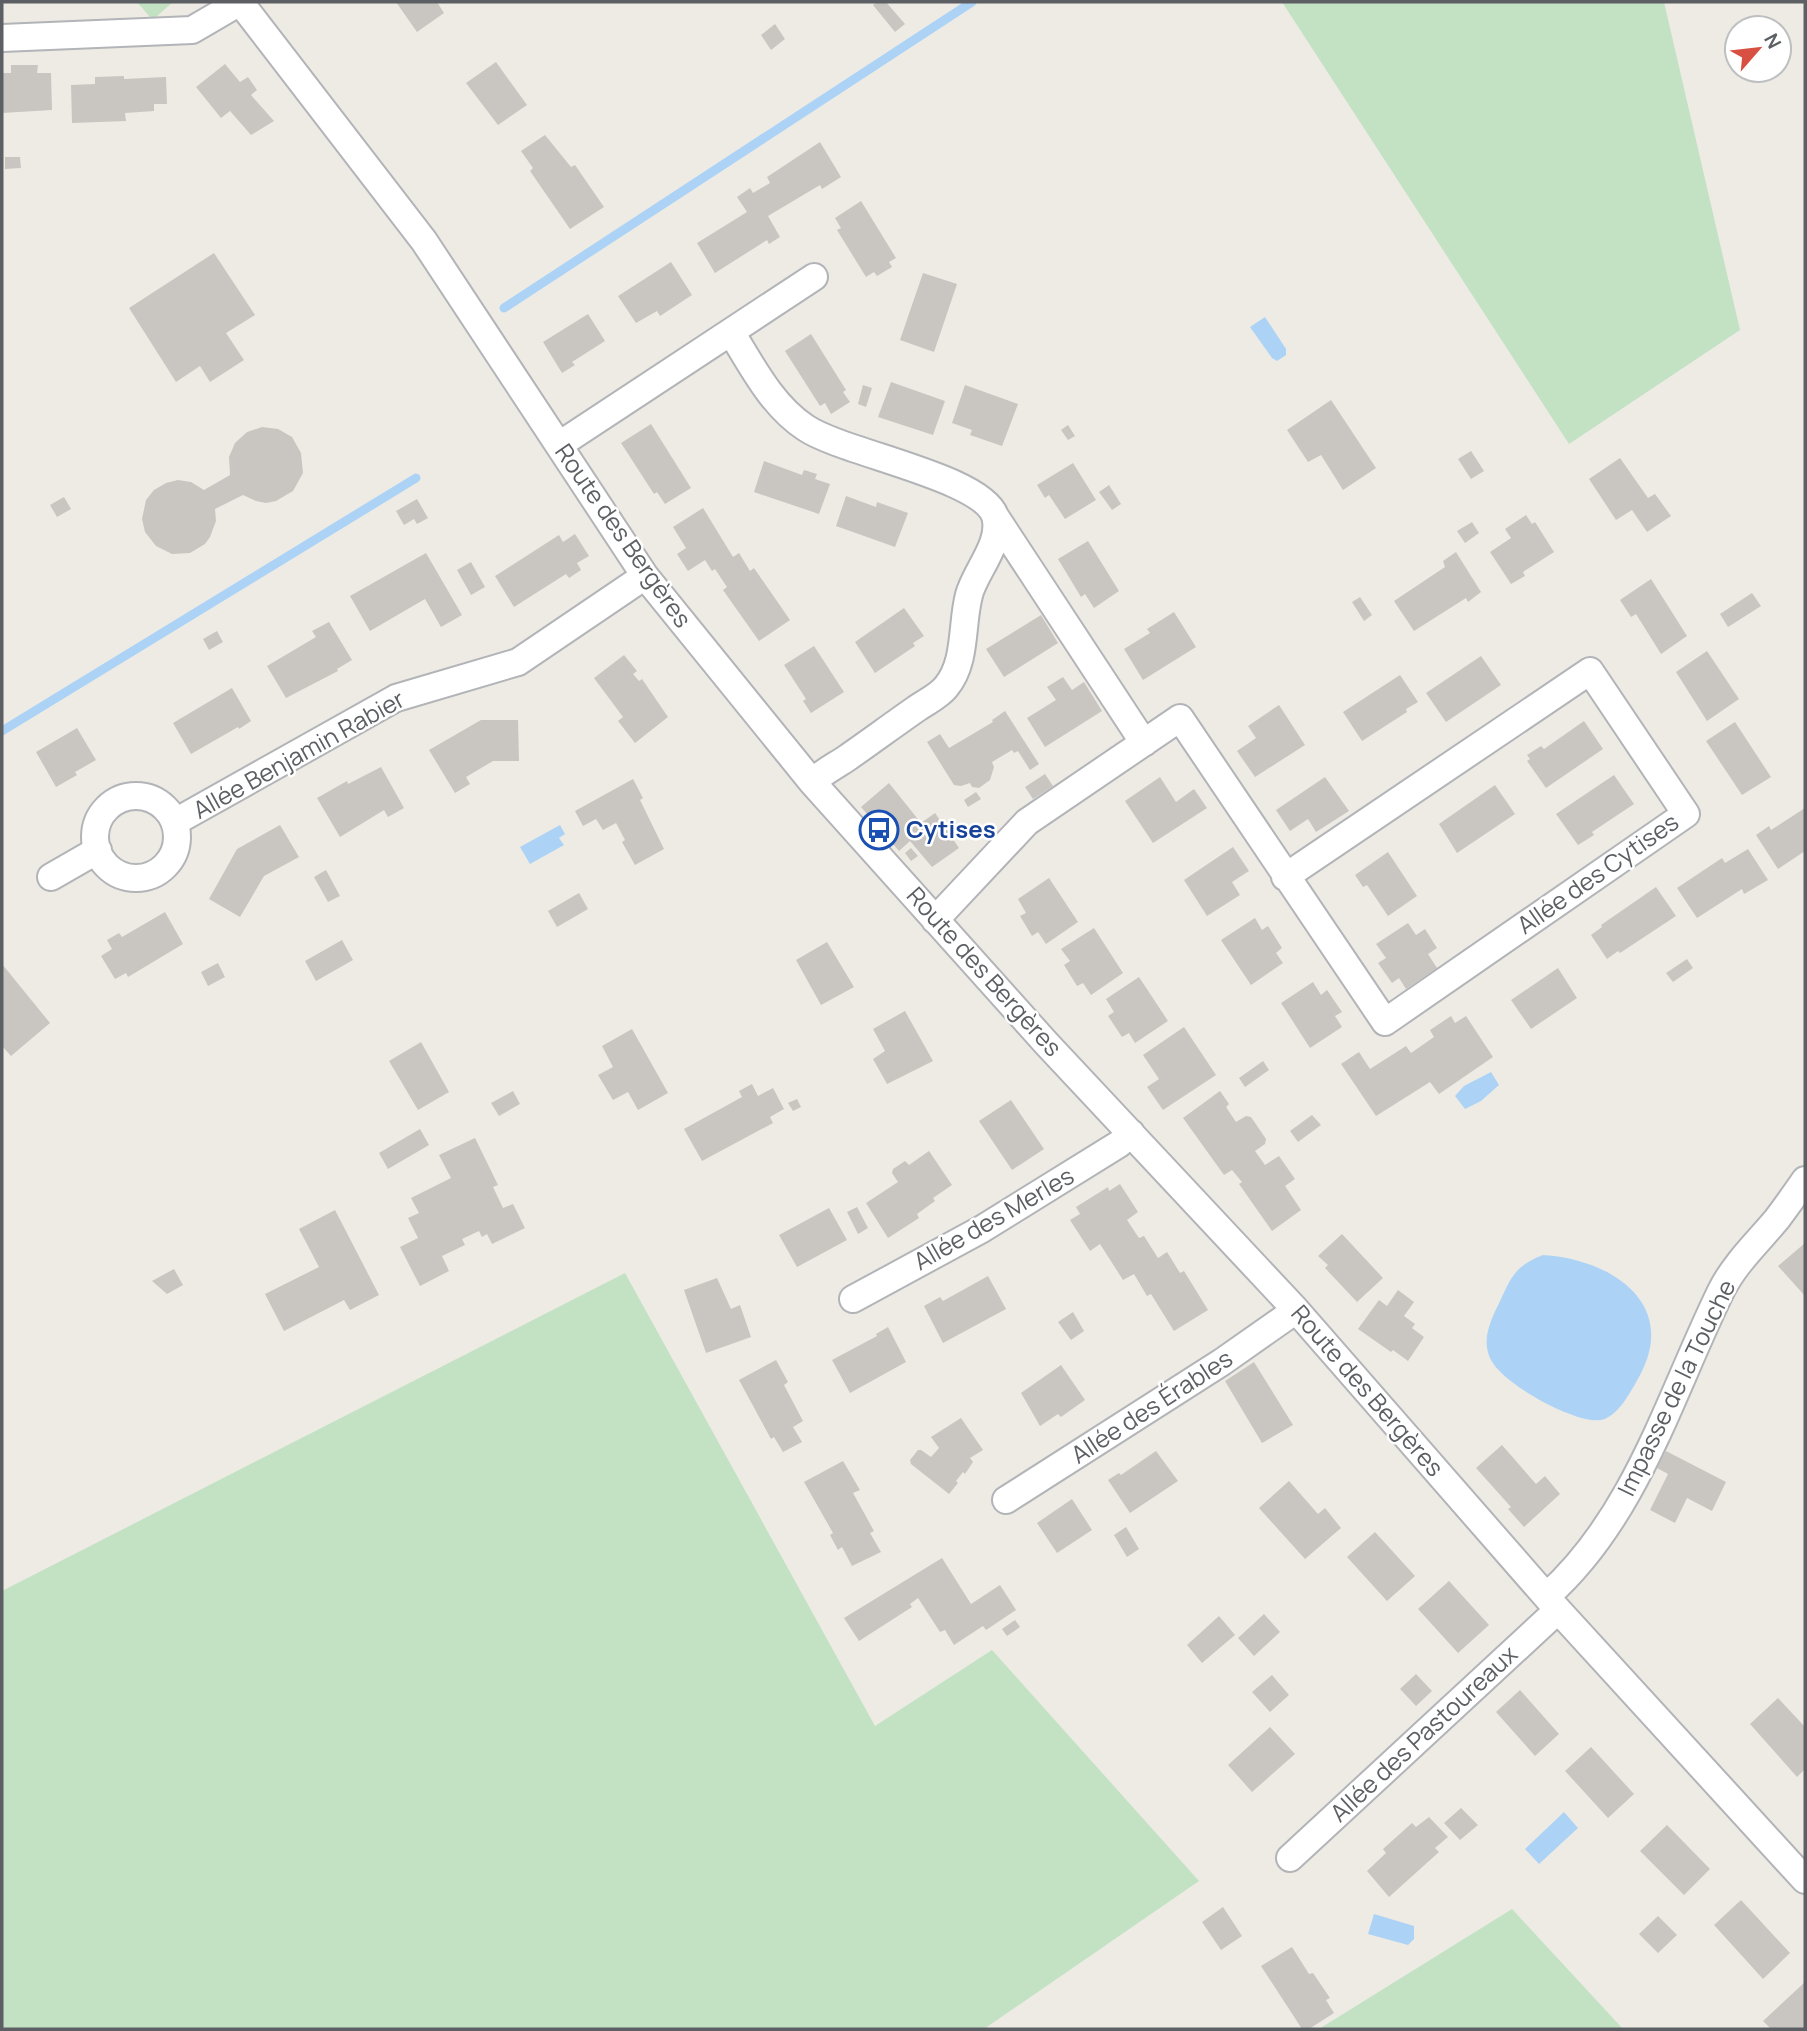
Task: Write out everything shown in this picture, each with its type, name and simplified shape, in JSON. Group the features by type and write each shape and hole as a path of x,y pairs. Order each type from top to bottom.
{"street":[{"path":"2,38 192,30 240,2"},
{"name":"Route des Bergères","path":"240,2 424,241 645,576 812,782 1130,1133 1296,1310 1553,1602 1805,1880"},
{"path":"559,445 814,277"},
{"path":"731,332 756,373 784,409 806,429 831,441 951,483 977,495 989,505 1144,743"},
{"path":"812,782 945,689 960,659 967,601 972,584 990,549 996,529 995,516"},
{"name":"Allée Benjamin Rabier","path":"175,822 396,698 519,662 645,576"},
{"name":"Allée des Cytises","path":"935,920 1027,822 1180,718 1285,877 1385,1021 1686,814 1590,671 1285,877"},
{"name":"Allée Benjamin Rabier","path":"131,796 148,797 164,806 175,822 177,836 174,853 164,867 149,876 132,878 116,872 103,861 98,850 96,828 102,812 115,801 131,796"},
{"path":"51,877 98,850"},
{"name":"Allée des Merles","path":"853,1299 982,1229 1119,1144 1130,1133"},
{"name":"Impasse de la Touche","path":"1553,1602 1614,1517 1663,1422 1722,1289 1738,1264 1805,1180"},
{"name":"Allée des Érables","path":"1006,1500 1222,1362 1296,1310"},
{"name":"Allée des Pastoureaux","path":"1290,1858 1553,1602"}],"green space":[{"path":"137,2 173,2 156,17 150,17"},
{"path":"1282,2 1664,2 1740,330 1569,444"},
{"path":"625,1273 875,1726 992,1650 1199,1881 984,2029 2,2029 2,1591"},
{"path":"1512,1909 1623,2029 1319,2029"}],"water":[{"path":"1265,317 1286,349 1286,355 1277,361 1250,327"},
{"path":"560,825 565,834 559,838 564,845 530,864 520,847"},
{"path":"1491,1072 1499,1085 1481,1101 1465,1109 1455,1096 1464,1086"},
{"path":"1543,1255 1592,1265 1614,1276 1632,1290 1644,1307 1651,1327 1649,1351 1628,1396 1607,1418 1589,1420 1558,1409 1524,1391 1498,1370 1491,1360 1487,1344 1488,1329 1505,1291 1521,1267"},
{"path":"1564,1812 1578,1828 1539,1864 1525,1849"},
{"path":"1374,1914 1414,1926 1414,1939 1408,1945 1368,1934"}],"building":[{"path":"396,2 437,2 444,13 417,32"},
{"path":"886,2 905,24 895,32 873,5"},
{"path":"775,24 785,39 771,50 761,35"},
{"path":"496,62 527,105 498,125 466,83"},
{"path":"225,64 240,82 248,77 257,90 251,95 274,121 251,135 230,111 221,118 196,87"},
{"path":"11,65 38,65 37,73 51,73 52,110 2,113 2,73 11,73"},
{"path":"124,76 124,79 166,77 167,104 154,104 154,111 125,113 126,121 72,123 71,85 95,84 95,77"},
{"path":"545,135 571,167 575,165 604,207 570,229 530,171 533,168 521,151"},
{"path":"820,142 841,177 822,189 820,185 768,216 780,237 769,244 767,240 715,273 697,243 747,212 737,197 750,188 753,193 770,183 767,177"},
{"path":"5,157 20,157 21,168 5,169"},
{"path":"861,201 896,258 889,262 892,267 877,276 874,272 866,277 837,230 841,228 835,218"},
{"path":"214,253 255,315 226,333 244,360 210,382 200,366 176,382 129,308"},
{"path":"671,262 692,295 660,316 657,311 636,323 618,296"},
{"path":"923,273 957,284 934,352 900,340"},
{"path":"588,314 605,341 572,362 575,365 562,373 543,342"},
{"path":"811,334 846,390 843,392 850,402 831,414 825,403 820,406 785,351"},
{"path":"891,382 945,401 933,435 878,417"},
{"path":"863,385 872,388 866,407 858,404"},
{"path":"965,385 1018,404 1002,446 970,435 972,430 952,423"},
{"path":"1331,400 1376,468 1343,490 1321,455 1308,462 1287,430"},
{"path":"651,424 691,488 665,504 657,492 654,494 621,443"},
{"path":"1068,425 1075,436 1068,440 1061,430"},
{"path":"262,427 278,429 292,437 301,453 303,473 293,491 276,501 266,503 243,495 215,509 216,521 210,537 205,544 190,553 172,554 156,546 145,532 142,519 146,500 154,490 178,480 191,482 204,490 230,475 229,457 235,443 247,432"},
{"path":"1471,451 1484,471 1471,479 1458,459"},
{"path":"1620,458 1648,498 1655,494 1671,516 1647,532 1632,510 1616,520 1589,479"},
{"path":"764,461 802,475 804,470 817,474 815,479 830,484 819,514 754,492"},
{"path":"1073,463 1096,500 1065,519 1049,495 1045,498 1037,485"},
{"path":"1109,485 1121,504 1112,510 1099,492"},
{"path":"846,496 876,507 877,502 908,513 895,547 836,526"},
{"path":"64,497 71,509 57,517 50,505"},
{"path":"417,499 428,518 417,524 414,519 404,525 396,511"},
{"path":"703,508 733,557 739,553 750,571 754,568 790,620 759,641 723,590 727,587 715,569 712,571 705,560 688,571 677,554 686,548 673,527"},
{"path":"1526,515 1532,524 1535,522 1554,552 1523,572 1525,576 1511,584 1490,552 1511,538 1505,529"},
{"path":"1472,522 1479,533 1465,543 1457,531"},
{"path":"575,534 589,556 577,563 581,570 569,578 566,574 514,607 495,576 559,535 563,542"},
{"path":"1088,541 1119,591 1094,608 1085,594 1081,597 1058,559"},
{"path":"1456,552 1481,592 1468,602 1466,598 1414,631 1394,601 1445,567 1443,561"},
{"path":"426,553 462,615 441,627 425,599 370,631 350,596"},
{"path":"471,562 485,587 471,595 457,570"},
{"path":"1651,579 1687,636 1661,654 1636,614 1631,617 1620,600"},
{"path":"1752,593 1761,606 1728,627 1720,614"},
{"path":"1360,597 1372,615 1364,621 1352,602"},
{"path":"904,608 924,636 913,643 915,646 875,673 855,642"},
{"path":"1174,612 1196,647 1143,680 1124,649 1150,633 1147,629"},
{"path":"1041,615 1058,643 1004,677 986,649"},
{"path":"329,622 352,660 337,669 338,671 286,698 267,666 316,637 312,631"},
{"path":"217,631 223,642 209,650 203,639"},
{"path":"814,646 844,692 811,713 803,701 806,699 784,665"},
{"path":"1707,651 1739,699 1707,721 1676,672"},
{"path":"624,655 637,671 633,674 639,681 642,679 668,717 635,743 618,721 623,717 594,678"},
{"path":"1481,656 1501,685 1446,722 1426,693"},
{"path":"1400,675 1418,702 1362,741 1343,712"},
{"path":"1063,677 1072,690 1084,682 1102,711 1045,747 1027,718 1056,700 1047,687"},
{"path":"232,688 251,721 191,754 173,723"},
{"path":"1279,705 1305,745 1255,777 1237,751 1256,738 1248,726"},
{"path":"1005,711 1039,764 1030,770 1018,751 1014,753 1012,750 992,762 994,767 990,780 979,788 972,787 970,783 954,785 927,742 940,734 949,748 993,722 992,720"},
{"path":"481,720 518,720 519,761 493,761 466,777 470,784 455,793 429,750"},
{"path":"1584,721 1603,749 1546,788 1527,761 1530,759 1527,755 1541,746 1544,749"},
{"path":"1735,722 1771,777 1742,795 1706,741"},
{"path":"77,728 96,760 56,787 36,752"},
{"path":"381,767 404,808 388,817 384,810 340,837 317,798 347,781 348,784"},
{"path":"1045,774 1053,786 1033,799 1025,787"},
{"path":"1614,775 1634,804 1592,832 1594,835 1578,845 1556,814"},
{"path":"1160,777 1176,802 1194,789 1207,808 1153,843 1125,801"},
{"path":"1325,777 1349,811 1316,832 1308,819 1290,831 1276,810"},
{"path":"633,779 643,798 640,800 664,849 635,865 622,842 625,840 616,823 603,830 596,819 583,826 575,811"},
{"path":"889,783 921,823 935,813 959,848 932,867 910,841 899,851 861,807"},
{"path":"1495,785 1515,814 1457,853 1439,824"},
{"path":"976,792 981,799 968,807 964,800"},
{"path":"1805,808 1805,851 1778,869 1756,835 1769,826 1771,830"},
{"path":"280,825 299,857 264,876 240,917 209,899 237,849"},
{"path":"1233,847 1249,871 1232,882 1240,895 1207,916 1184,880"},
{"path":"911,848 918,856 911,861 905,853"},
{"path":"1748,849 1768,880 1744,894 1742,889 1697,918 1677,888 1722,858 1725,863"},
{"path":"1388,852 1417,896 1388,916 1367,885 1363,887 1355,875"},
{"path":"326,870 340,896 328,902 314,877"},
{"path":"1049,878 1078,922 1046,944 1038,932 1032,936 1020,916 1026,913 1018,899"},
{"path":"1656,887 1676,916 1607,959 1591,935 1602,927 1601,925"},
{"path":"579,893 588,909 557,927 548,911"},
{"path":"165,912 183,944 128,977 126,973 115,979 101,956 112,949 107,940 119,933 122,937"},
{"path":"1255,918 1262,930 1268,926 1282,948 1276,953 1283,963 1251,985 1221,940"},
{"path":"1408,923 1416,935 1425,929 1437,948 1428,954 1437,968 1406,989 1399,978 1392,983 1378,963 1386,958 1376,944"},
{"path":"1094,928 1123,973 1091,995 1083,983 1077,986 1064,965 1070,961 1061,949"},
{"path":"342,940 353,960 316,981 305,961"},
{"path":"827,942 854,987 821,1005 796,960"},
{"path":"1687,959 1693,968 1673,982 1666,973"},
{"path":"218,963 225,977 208,986 201,972"},
{"path":"2,964 50,1023 11,1056 3,1047 2,1049"},
{"path":"1558,968 1577,998 1531,1029 1511,1000"},
{"path":"1139,977 1168,1021 1135,1043 1129,1033 1122,1037 1108,1016 1114,1012 1106,999"},
{"path":"1313,982 1321,995 1327,990 1342,1012 1335,1016 1342,1027 1310,1048 1281,1003"},
{"path":"905,1011 933,1061 887,1084 873,1059 885,1051 873,1029"},
{"path":"1451,1016 1455,1023 1466,1016 1493,1057 1439,1094 1430,1082 1376,1116 1341,1064 1359,1052 1370,1069 1406,1046 1411,1053 1434,1037 1430,1030"},
{"path":"1184,1027 1216,1075 1163,1110 1147,1087 1159,1079 1143,1055"},
{"path":"632,1029 668,1093 638,1110 628,1092 613,1100 598,1075 613,1067 602,1046"},
{"path":"421,1042 449,1092 418,1110 389,1061"},
{"path":"1263,1061 1269,1070 1245,1087 1239,1078"},
{"path":"752,1084 758,1096 773,1088 784,1109 770,1117 773,1123 702,1161 684,1129 742,1097 739,1091"},
{"path":"513,1091 520,1104 499,1116 491,1103"},
{"path":"1220,1091 1236,1122 1246,1116 1251,1117 1266,1139 1265,1144 1255,1151 1265,1165 1279,1156 1295,1179 1285,1186 1301,1210 1272,1231 1239,1184 1242,1182 1232,1170 1224,1175 1183,1118"},
{"path":"797,1099 801,1107 793,1111 788,1103"},
{"path":"1011,1100 1044,1149 1012,1170 979,1121"},
{"path":"1312,1115 1321,1125 1298,1142 1290,1131"},
{"path":"420,1129 429,1145 388,1169 379,1153"},
{"path":"475,1138 498,1185 493,1187 503,1208 513,1204 525,1228 492,1244 487,1234 482,1237 479,1231 462,1239 465,1245 442,1256 449,1271 420,1286 400,1247 418,1238 408,1218 419,1213 411,1198 451,1178 439,1155"},
{"path":"929,1151 952,1185 933,1198 935,1201 917,1214 919,1218 888,1238 866,1203 898,1182 892,1173 893,1169 905,1161 909,1165"},
{"path":"1120,1184 1138,1212 1127,1220 1139,1238 1144,1236 1158,1258 1167,1252 1180,1273 1184,1271 1208,1310 1174,1331 1151,1294 1147,1296 1134,1274 1123,1280 1100,1244 1090,1251 1070,1220 1080,1214 1076,1207 1108,1187 1109,1191"},
{"path":"857,1207 868,1228 858,1234 847,1212"},
{"path":"829,1208 847,1240 797,1267 779,1235"},
{"path":"335,1210 379,1295 350,1310 344,1300 284,1331 265,1294 319,1267 299,1229"},
{"path":"1342,1234 1383,1278 1357,1302 1325,1268 1328,1265 1318,1256"},
{"path":"1805,1243 1805,1296 1778,1266"},
{"path":"174,1269 183,1285 167,1294 152,1281"},
{"path":"988,1276 1006,1309 943,1343 924,1306 940,1297 943,1301"},
{"path":"717,1278 731,1309 740,1305 751,1337 706,1353 684,1290"},
{"path":"1398,1290 1414,1302 1404,1316 1415,1324 1412,1328 1424,1337 1408,1361 1358,1329 1379,1300 1387,1306"},
{"path":"1073,1312 1084,1331 1071,1340 1058,1322"},
{"path":"888,1327 906,1362 850,1393 832,1360 877,1336 876,1334"},
{"path":"776,1360 788,1382 784,1385 803,1421 793,1427 802,1442 783,1452 774,1437 771,1439 739,1380"},
{"path":"1254,1362 1293,1425 1262,1443 1225,1381"},
{"path":"1061,1365 1085,1400 1061,1417 1058,1414 1040,1426 1021,1393"},
{"path":"961,1418 983,1450 970,1458 973,1462 956,1481 958,1483 949,1494 911,1464 910,1460 918,1450 931,1457 939,1448 931,1437"},
{"path":"1502,1445 1536,1484 1545,1476 1560,1494 1524,1527 1508,1509 1511,1507 1476,1468"},
{"path":"1156,1451 1178,1481 1130,1513 1108,1480 1119,1473 1121,1475"},
{"path":"1666,1451 1726,1482 1712,1511 1687,1498 1675,1523 1650,1510 1668,1474 1657,1468"},
{"path":"843,1461 860,1490 853,1493 874,1531 870,1533 881,1552 852,1566 842,1547 838,1550 830,1535 833,1533 804,1482"},
{"path":"1289,1481 1318,1514 1325,1508 1341,1528 1305,1559 1259,1508"},
{"path":"1072,1499 1092,1530 1057,1553 1037,1523"},
{"path":"1126,1527 1139,1549 1127,1557 1114,1535"},
{"path":"1375,1532 1415,1576 1387,1601 1347,1557"},
{"path":"942,1558 971,1604 1000,1585 1016,1610 986,1630 983,1626 954,1645 945,1630 940,1632 918,1598 910,1604 912,1607 859,1641 844,1618"},
{"path":"1449,1581 1489,1625 1458,1653 1418,1609"},
{"path":"1264,1614 1280,1632 1254,1656 1238,1638"},
{"path":"1219,1616 1235,1635 1202,1663 1187,1645"},
{"path":"1015,1620 1020,1627 1007,1636 1002,1629"},
{"path":"1416,1674 1432,1691 1416,1706 1400,1689"},
{"path":"1272,1675 1289,1695 1270,1712 1252,1692"},
{"path":"1520,1690 1559,1734 1535,1756 1496,1712"},
{"path":"1778,1698 1805,1727 1805,1769 1797,1777 1750,1724"},
{"path":"1270,1727 1295,1754 1252,1792 1228,1765"},
{"path":"1591,1747 1634,1794 1608,1818 1565,1771"},
{"path":"1461,1808 1478,1825 1460,1840 1444,1823"},
{"path":"1429,1817 1448,1837 1435,1848 1439,1852 1389,1897 1367,1871 1386,1853 1383,1849 1412,1823 1416,1827"},
{"path":"1667,1825 1710,1869 1684,1895 1640,1851"},
{"path":"1741,1900 1790,1953 1763,1979 1714,1925"},
{"path":"1223,1907 1242,1936 1221,1950 1202,1922"},
{"path":"1658,1916 1677,1935 1658,1953 1639,1934"},
{"path":"1292,1947 1309,1974 1313,1973 1330,1998 1326,2000 1334,2013 1309,2029 1302,2029 1261,1966"},
{"path":"1805,1982 1805,2029 1771,2029 1763,2021"}],"waterway":[{"path":"504,308 972,2"},
{"path":"2,731 416,478"}],"place":[{"name":"Cytises","path":"879,830"}]}
